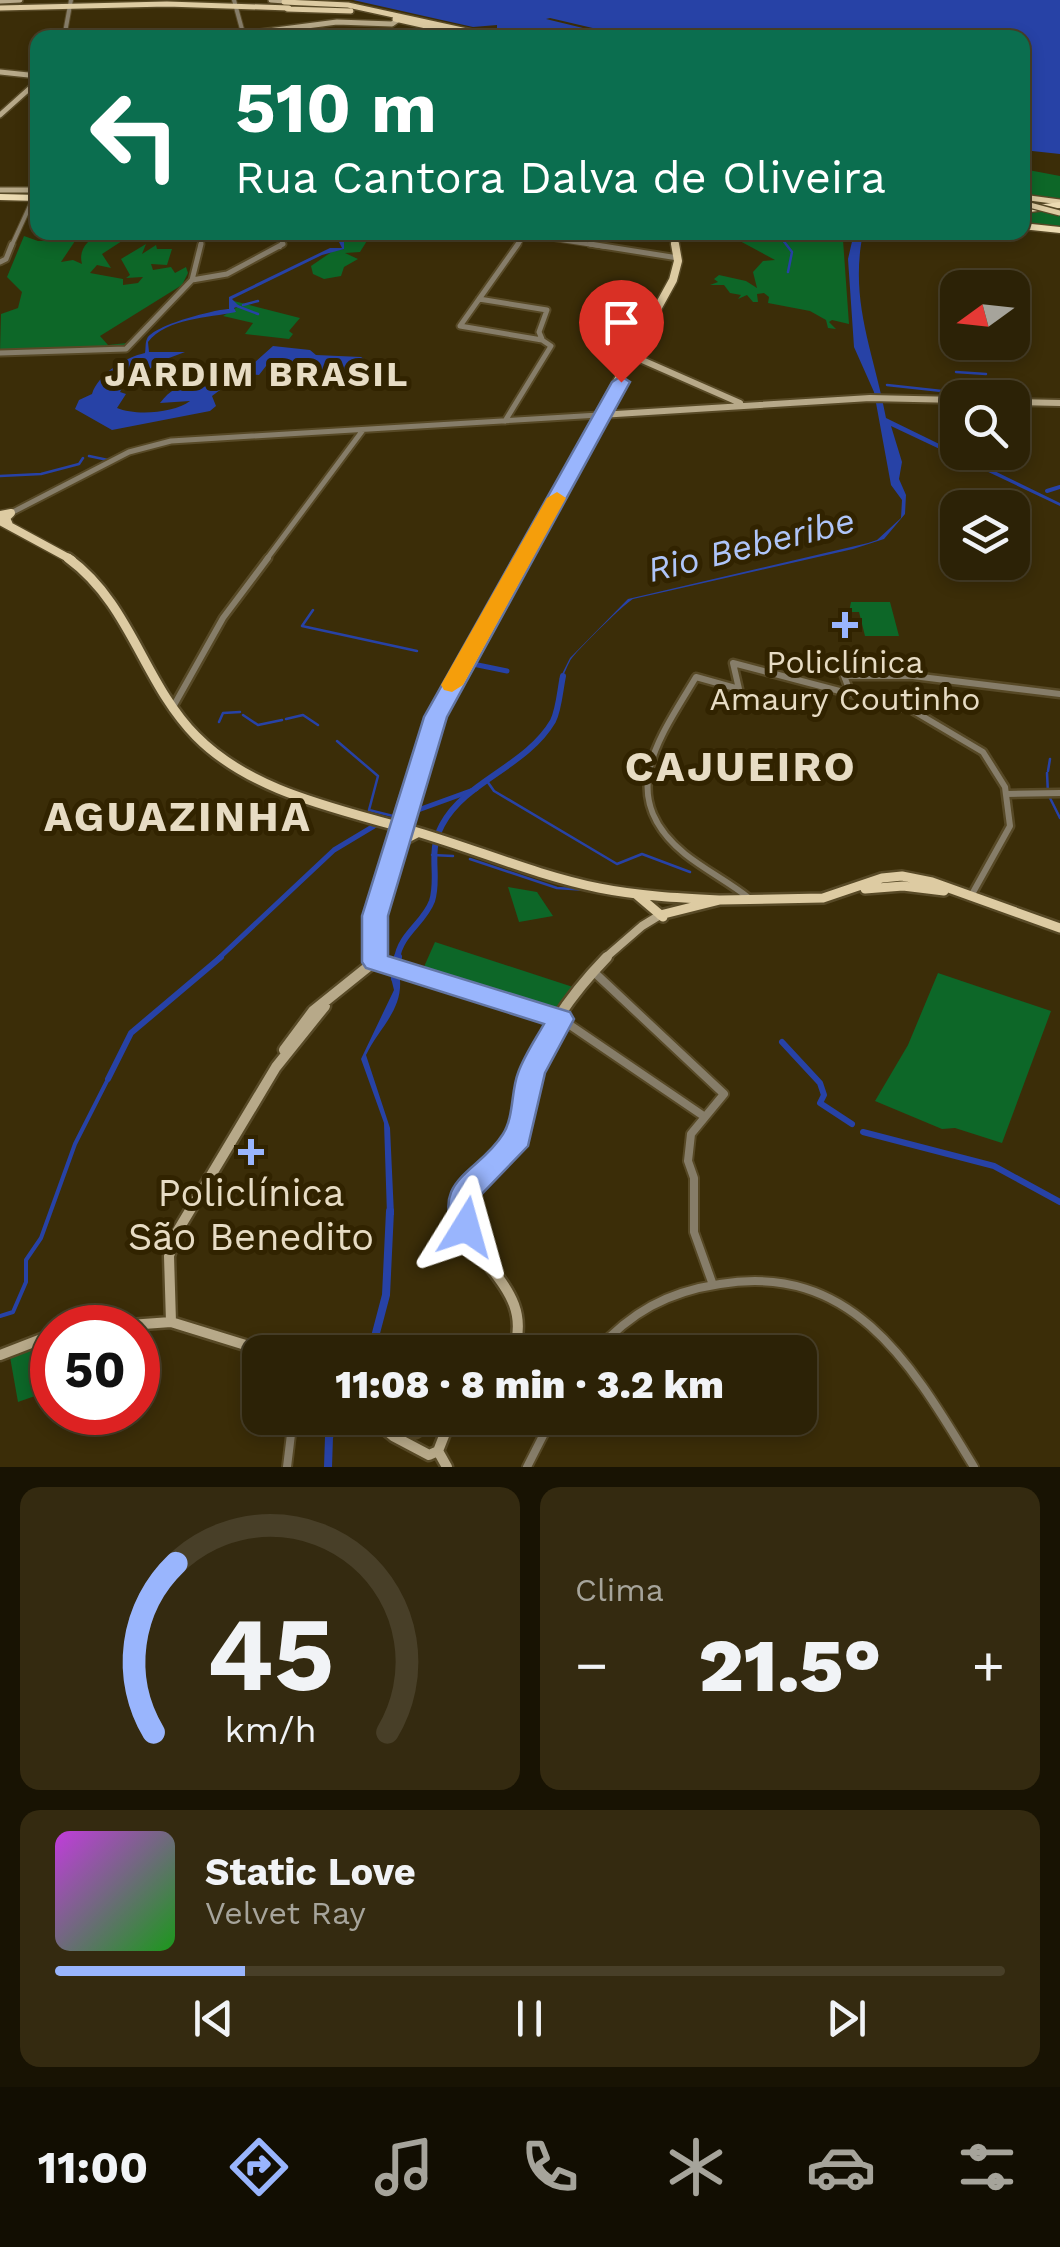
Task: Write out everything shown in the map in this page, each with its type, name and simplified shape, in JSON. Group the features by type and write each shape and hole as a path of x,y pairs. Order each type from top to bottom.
{"highway":[{"path":"1,192 30,195"},
{"path":"1030,203 1060,204"},
{"path":"1030,227 1060,230"}],"main road":[{"path":"0,1 20,0"},
{"path":"0,8 70,3 330,2 442,30"},
{"path":"285,4 456,30"},
{"path":"269,30 392,18"},
{"path":"0,72 30,78"},
{"path":"0,118 30,86"},
{"path":"1,192 30,195"},
{"path":"1030,203 1060,204"},
{"path":"1030,205 1060,213"},
{"path":"634,356 673,280 678,258 676,240"},
{"path":"411,782 442,703 680,272 676,240"},
{"path":"634,356 735,404"},
{"path":"602,415 735,404 871,398 940,400"},
{"path":"1030,402 1060,403"},
{"path":"169,1322 166,1245 284,1050 325,1006 370,972 375,916 415,762 450,683 602,415"},
{"path":"10,512 2,520 55,548 104,590 174,707 198,739 233,766 274,785 379,820 402,814"},
{"path":"402,814 423,834 457,845 650,894"},
{"path":"379,820 394,842"},
{"path":"394,842 423,834"},
{"path":"521,1335 519,1316 466,1227 462,1200 476,1178 518,1138 531,1073 560,1019 622,943 662,916 720,900 742,896 824,898 889,877 968,896 1060,928"},
{"path":"665,896 681,910 740,902 821,901 890,885 931,886"},
{"path":"650,894 652,899 665,896 720,900"},
{"path":"650,894 662,916"},
{"path":"169,1322 169,1256 177,1232 260,1091 313,1011 373,962"},
{"path":"160,1323 242,1344"},
{"path":"0,1355 30,1344"},
{"path":"397,1435 426,1454 438,1451"},
{"path":"442,1435 438,1451 446,1467"}],"street":[{"path":"65,30 70,3"},
{"path":"235,3 242,30"},
{"path":"0,262 6,259 30,202"},
{"path":"0,352 126,349 192,280 202,240"},
{"path":"192,280 213,280 284,245 285,240"},
{"path":"505,421 551,346 542,340 460,326 522,240"},
{"path":"563,240 678,258"},
{"path":"479,299 547,310 539,330 542,340"},
{"path":"10,512 125,454 189,439 602,415"},
{"path":"174,707 220,622 364,429"},
{"path":"742,896 666,837 651,815 646,797 648,762 696,677 739,689 733,663 921,713 976,745 990,760 1008,794 1008,832 968,896"},
{"path":"851,694 844,676 913,676 1060,694"},
{"path":"1008,794 1060,793"},
{"path":"373,962 391,964 560,1019 705,1117"},
{"path":"594,974 724,1094 691,1134 688,1160 694,1183 691,1214 697,1248 713,1284"},
{"path":"611,1335 634,1312 672,1292 762,1278 788,1281 833,1300 869,1328 932,1404 974,1467"},
{"path":"287,1467 291,1435"},
{"path":"527,1467 543,1435"}],"green space":[{"path":"1030,170 1060,176 1060,230 1030,224"},
{"path":"24,236 38,241 75,241 61,262 73,260 82,264 90,240 121,240 102,254 111,268 97,265 90,273 123,279 123,285 138,283 143,277 126,278 130,275 121,259 146,244 142,254 156,245 157,249 172,249 167,265 151,264 153,270 171,267 175,273 186,267 188,273 182,285 100,336 108,345 127,343 120,350 0,352 1,314 18,308 22,292 7,277"},
{"path":"368,240 360,252 345,253 358,259 344,267 341,276 324,279 313,274 311,266 333,251 344,249 344,242"},
{"path":"738,240 843,240 849,324 832,320 829,322 836,329 828,328 826,320 810,311 768,303 769,297 764,293 757,294 758,302 753,302 747,295 738,299 741,295 730,293 724,285 710,285 718,282 714,279 719,275 746,281 757,288 753,272 763,261 775,260"},
{"path":"230,300 300,318 289,331 293,334 289,339 245,334 253,323 223,316 239,306"},
{"path":"851,602 890,602 899,636 865,636 859,612 849,612"},
{"path":"508,887 537,892 553,916 519,922"},
{"path":"435,942 576,988 557,1015 423,969"},
{"path":"938,973 1051,1011 1002,1143 955,1128 942,1129 875,1101 908,1045"},
{"path":"30,1351 30,1398 18,1402 10,1357"}],"shaded area":[{"path":"353,0 1060,0 1060,154 1030,151 1030,30 601,30 550,18 546,19 591,30 473,27"},
{"path":"346,240 344,249 322,255 232,299 239,306 234,308 236,312 189,320 156,334 148,342 149,352 185,352 161,361 122,388 120,392 126,394 117,408 165,411 190,401 160,403 166,396 180,387 194,385 220,390 212,396 216,406 210,411 112,430 75,409 79,400 92,394 114,368 145,353 146,341 161,328 186,319 229,309 229,297 330,248 342,248 339,242"},
{"name":"Rio Beberibe","path":"852,240 862,240 861,304 886,418 940,444 940,449 891,426 902,462 899,479 906,495 905,514 884,539 853,549 633,599 581,648 559,680 570,658 628,599 868,543 877,540 901,518 902,500 891,485 874,392 854,347 848,259"},
{"path":"273,346 310,350 316,355 361,357 367,361 347,378 274,366 266,366 259,375 243,373"},
{"name":"Rio Beberibe","path":"984,470 992,470 1060,506"},
{"path":"389,970 399,972 399,996 366,1055 390,1128 394,1215 387,1215 384,1123 361,1059 394,990"}],"waterway":[{"path":"783,240 792,252 788,272"},
{"path":"243,305 258,301"},
{"path":"237,306 258,314"},
{"path":"956,372 986,374"},
{"path":"887,385 940,391"},
{"path":"89,456 108,460"},
{"path":"0,476 41,474 79,464 83,458"},
{"path":"1047,491 1060,487"},
{"path":"313,610 302,626 417,651"},
{"path":"468,663 507,671"},
{"name":"Rio Beberibe","path":"397,959 403,942 432,901 435,845 442,825 465,797 541,737 555,716 563,676"},
{"path":"219,722 223,713 240,712"},
{"path":"243,715 258,725 282,720"},
{"path":"286,719 303,715 318,725"},
{"path":"337,741 378,776 369,810 393,816"},
{"path":"1048,771 1050,759"},
{"path":"1047,773 1048,794 1060,818"},
{"path":"487,781 494,791 617,864 642,854 690,872"},
{"path":"218,959 334,850 374,826 476,789"},
{"path":"432,855 453,856"},
{"path":"470,859 557,888 587,890"},
{"path":"108,1079 131,1033 221,957"},
{"name":"Rio Beberibe","path":"395,978 398,957"},
{"path":"782,1042 820,1083 824,1095 820,1103 852,1124"},
{"path":"0,1316 13,1312 26,1282 26,1260 41,1238 75,1144 108,1079"},
{"path":"863,1132 994,1166 1060,1202"},
{"name":"Rio Beberibe","path":"375,1335 386,1295 390,1211"},
{"name":"Rio Beberibe","path":"328,1467 330,1435"}],"slow traffic":[{"path":"452,685 557,498"}],"place":[{"name":"Policlínica Amaury Coutinho","path":"845,625"},
{"name":"Policlínica São Benedito","path":"251,1152"}],"district":[{"name":"JARDIM BRASIL","path":"257,374"},
{"name":"CAJUEIRO","path":"741,766"},
{"name":"AGUAZINHA","path":"178,816"}],"route":[{"path":"466,1227 464,1192 518,1138 531,1073 560,1019 462,985 375,962 375,916 436,717 621,382"}]}
